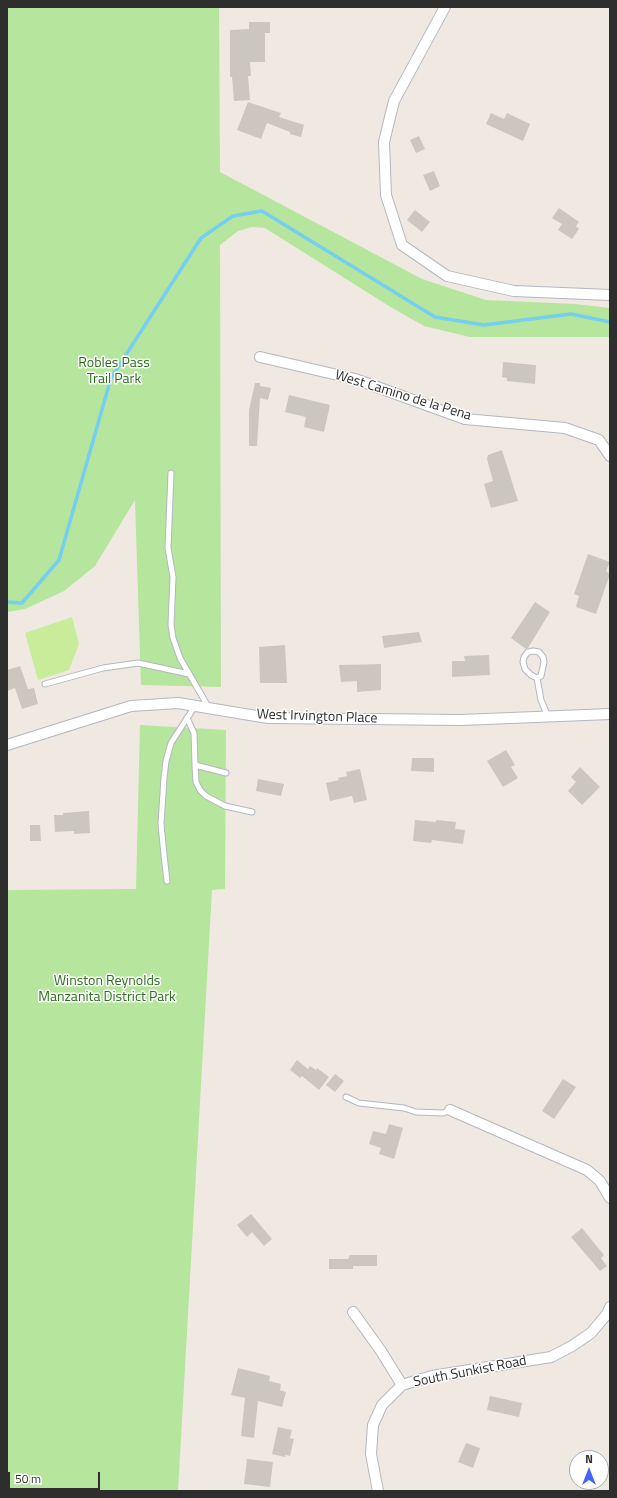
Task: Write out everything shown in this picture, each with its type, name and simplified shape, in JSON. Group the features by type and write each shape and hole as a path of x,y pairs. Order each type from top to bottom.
{"street":[{"path":"445,7 394,101 384,142 386,195 402,245 447,276 514,291 610,295"},
{"name":"West Camino de la Pena","path":"260,357 355,379 465,418 565,428 599,440 610,456"},
{"name":"West Irvington Place","path":"7,745 131,706 178,703 268,718 461,720 610,714"},
{"path":"450,1110 587,1170 600,1181 610,1198"},
{"name":"South Sunkist Road","path":"378,1491 371,1454 373,1424 382,1405 402,1385 432,1376 551,1357 572,1346 591,1333 607,1314 610,1307"},
{"path":"353,1312 381,1351 402,1385"}],"lane":[{"path":"171,473 168,548 173,577 171,625 173,638 180,658 210,708"},
{"path":"528,652 539,652 543,656 544,662 541,676 537,678 525,669 523,662 524,657 528,652"},
{"path":"45,684 103,668 138,663 189,674"},
{"path":"537,678 541,700 548,717"},
{"path":"167,881 161,824 164,778 171,744 195,706"},
{"path":"187,718 194,733 196,782 200,790 206,796 225,806 252,812"},
{"path":"195,765 226,773"},
{"path":"346,1097 359,1104 387,1106 416,1112 443,1113 450,1110"}],"green space":[{"name":"Robles Pass Trail Park","path":"7,7 219,7 220,172 422,279 486,300 575,304 610,308 610,337 470,337 424,326 389,306 265,228 252,227 238,231 220,245 221,687 141,685 135,500 95,566 64,591 25,609 7,612"},
{"path":"72,617 79,644 69,670 38,680 25,633"},
{"name":"Winston Reynolds Manzanita District Park","path":"140,725 226,730 225,889 212,890 178,1491 7,1491 7,890 136,889"}],"building":[{"path":"249,22 270,22 270,33 265,33 265,62 250,62 251,76 248,76 250,100 234,101 232,77 230,77 230,30 249,29"},
{"path":"248,102 281,113 279,117 304,125 301,137 290,134 290,132 267,123 261,139 237,130"},
{"path":"491,113 504,119 507,113 530,124 523,141 486,124"},
{"path":"419,136 425,149 416,153 410,140"},
{"path":"434,171 440,186 430,191 423,175"},
{"path":"559,208 579,222 576,226 579,229 572,239 558,230 562,224 552,218"},
{"path":"415,210 430,222 422,232 407,220"},
{"path":"503,362 536,365 535,384 507,381 507,378 502,377"},
{"path":"255,383 260,383 260,386 271,388 268,400 260,398 257,446 249,446 249,410"},
{"path":"289,395 330,405 324,432 304,427 306,417 285,412"},
{"path":"502,450 518,501 491,508 484,484 493,481 487,459 488,455"},
{"path":"588,554 610,562 606,571 610,574 596,614 576,607 579,596 574,594"},
{"path":"535,602 550,612 526,649 511,638"},
{"path":"419,632 422,642 384,648 382,636"},
{"path":"285,645 287,683 260,683 259,647"},
{"path":"489,655 490,675 452,677 452,661 465,661 464,656"},
{"path":"381,664 381,690 357,692 357,681 341,682 339,665"},
{"path":"20,666 28,689 34,688 38,704 22,709 15,688 7,691 7,670"},
{"path":"506,750 515,765 511,767 518,778 503,787 487,761"},
{"path":"412,758 434,758 434,772 411,771"},
{"path":"580,767 600,787 582,805 568,791 576,782 571,777"},
{"path":"360,769 367,800 354,803 352,796 330,801 326,783 339,780 338,778 347,776 346,772"},
{"path":"258,779 284,784 281,796 256,791"},
{"path":"89,811 90,833 74,834 74,831 55,832 54,815"},
{"path":"415,820 456,822 455,829 465,830 463,844 432,840 431,843 413,841"},
{"path":"30,825 40,825 41,841 30,841"},
{"path":"297,1060 308,1069 310,1066 316,1070 317,1068 329,1077 319,1090 302,1076 300,1078 290,1070"},
{"path":"335,1074 344,1081 335,1092 326,1085"},
{"path":"563,1079 576,1087 554,1119 542,1111"},
{"path":"389,1124 403,1128 394,1159 379,1154 381,1148 369,1144 373,1131 386,1134"},
{"path":"251,1214 272,1239 264,1246 252,1232 247,1237 237,1225"},
{"path":"582,1228 604,1255 601,1258 607,1266 600,1271 571,1237"},
{"path":"350,1255 377,1255 377,1266 353,1266 353,1269 329,1269 329,1259 348,1259"},
{"path":"238,1368 270,1376 269,1381 281,1384 280,1390 286,1392 282,1407 258,1401 254,1438 241,1436 245,1398 231,1395"},
{"path":"490,1396 522,1403 519,1417 487,1410"},
{"path":"278,1427 292,1430 290,1438 294,1439 290,1456 285,1455 285,1457 272,1454"},
{"path":"466,1443 480,1448 473,1468 458,1462"},
{"path":"247,1459 273,1462 270,1487 244,1484"}],"waterway":[{"path":"7,602 22,603 59,560 111,378 201,238 233,216 262,211 435,317 484,325 571,314 610,322"}]}
